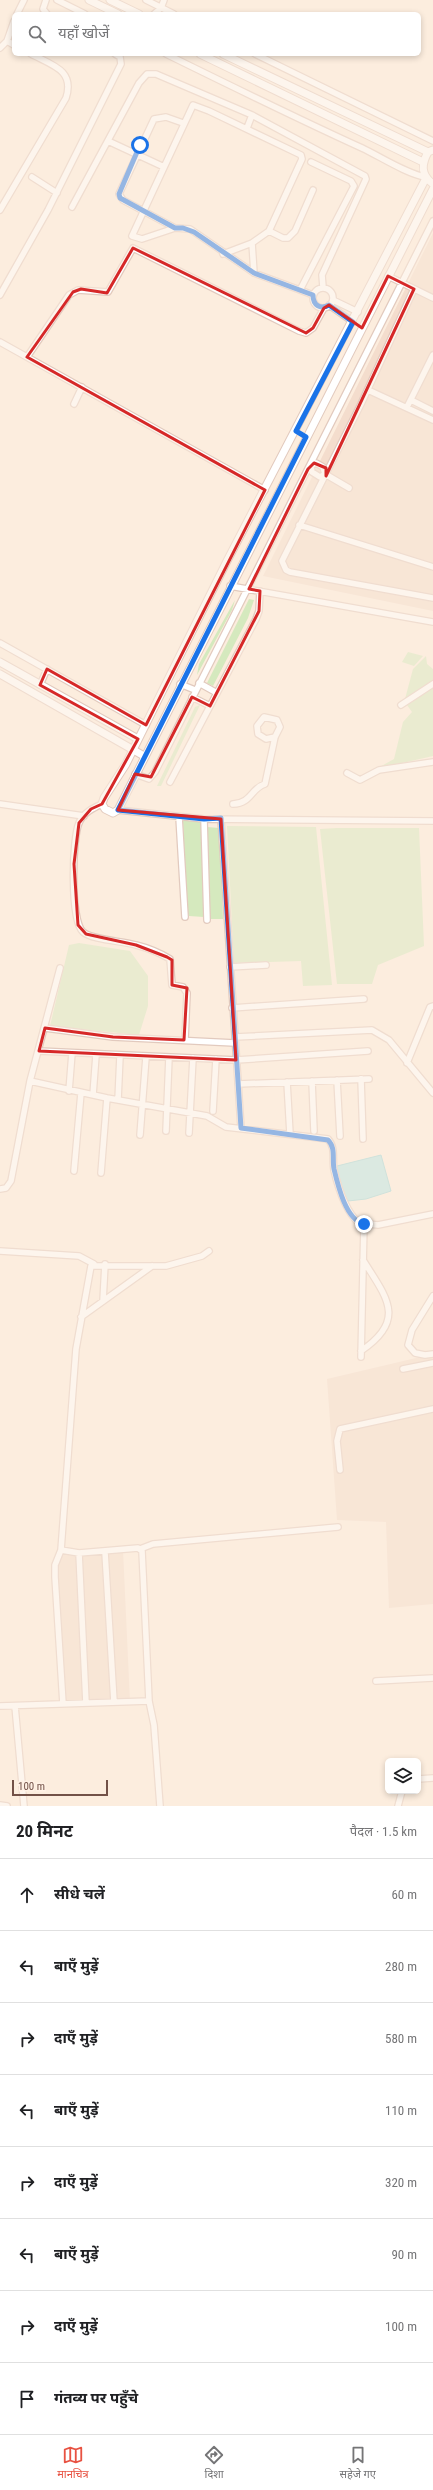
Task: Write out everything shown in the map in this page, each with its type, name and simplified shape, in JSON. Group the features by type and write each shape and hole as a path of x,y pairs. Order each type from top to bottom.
{"street":[{"path":"19,12 24,0"},
{"path":"45,12 43,9 46,0"},
{"path":"57,0 82,12"},
{"path":"89,0 114,12"},
{"path":"110,0 135,12"},
{"path":"146,0 170,12"},
{"path":"156,12 161,8 164,0"},
{"path":"0,48 7,41 12,27"},
{"path":"7,41 12,44"},
{"path":"0,210 66,98 70,87 69,80 62,71 35,56"},
{"path":"0,295 57,193 121,64 120,57 118,56"},
{"path":"170,56 307,124 396,164 410,174 426,178 433,184"},
{"path":"204,56 423,162"},
{"path":"185,1040 187,993 183,988 172,985 170,959 136,945 86,934 78,925 74,849 79,823 91,809 102,804 133,750 426,178 423,162 430,151 227,56"},
{"path":"259,56 433,141"},
{"path":"72,207 138,83 151,73 252,115 366,177 322,275 323,287"},
{"path":"223,254 252,243 269,231 302,157 247,128 197,105 192,107 183,123 132,235 139,238 155,236 175,228 183,228 194,232 223,254 254,273 313,295"},
{"path":"247,128 252,115"},
{"path":"175,228 119,196 136,154 154,119 166,117 183,123"},
{"path":"108,141 164,167"},
{"path":"300,290 354,186 351,181 311,162"},
{"path":"32,177 57,193"},
{"path":"102,804 105,810 113,813 118,810 180,684 433,188"},
{"path":"269,231 283,238 291,235 313,190"},
{"path":"135,774 147,779 152,778 199,683 249,589 433,221"},
{"path":"136,249 139,238"},
{"path":"252,243 254,273"},
{"path":"27,357 69,295 78,290 108,292 132,248 299,331 306,333 314,328 329,304 331,291 323,287 316,290 313,295 315,304 329,304 358,312"},
{"path":"388,276 433,298"},
{"path":"414,289 368,390 326,475 283,556 282,561 286,570 433,598"},
{"path":"329,304 353,322"},
{"path":"0,342 265,490"},
{"path":"407,408 433,355"},
{"path":"74,404 82,387"},
{"path":"368,390 433,420"},
{"path":"411,400 433,411"},
{"path":"296,431 306,437"},
{"path":"311,465 316,463 323,467 326,475"},
{"path":"311,465 312,472 320,476 326,475 349,488"},
{"path":"299,525 433,567"},
{"path":"230,586 433,622"},
{"path":"170,782 259,611 260,591"},
{"path":"0,643 146,725"},
{"path":"0,662 138,740"},
{"path":"40,685 47,669"},
{"path":"0,674 144,756"},
{"path":"199,683 217,693"},
{"path":"180,684 196,690"},
{"path":"401,705 433,684"},
{"path":"192,697 210,706"},
{"path":"233,804 245,802 260,786 265,784 275,737 280,727 277,720 264,717 257,726 258,734 266,739 275,737"},
{"path":"347,773 360,780 379,770 433,762"},
{"path":"0,804 84,816"},
{"path":"118,810 204,819 433,821"},
{"path":"179,817 185,917"},
{"path":"221,818 232,1008 241,1128"},
{"path":"204,819 207,920"},
{"path":"230,967 266,965"},
{"path":"0,1189 6,1188 11,1181 30,1082 60,968"},
{"path":"232,1008 364,1000"},
{"path":"408,1064 430,1007 433,1006"},
{"path":"45,1028 113,1037 185,1040 235,1040 372,1030 389,1040 433,1092"},
{"path":"39,1051 96,1055 236,1060 368,1051"},
{"path":"69,1091 72,1053"},
{"path":"93,1095 96,1055"},
{"path":"118,1100 120,1056"},
{"path":"140,1135 141,1103 146,1057"},
{"path":"166,1131 169,1058"},
{"path":"189,1133 193,1058"},
{"path":"213,1111 216,1059"},
{"path":"361,1079 363,1139"},
{"path":"238,1084 369,1079"},
{"path":"337,1080 340,1136"},
{"path":"312,1081 314,1132"},
{"path":"30,1082 69,1091 207,1116 226,1127 328,1140 332,1143 334,1169 347,1208 354,1218 364,1224 378,1224 433,1214"},
{"path":"287,1082 290,1134"},
{"path":"74,1170 80,1093"},
{"path":"101,1173 107,1098"},
{"path":"361,1357 364,1224"},
{"path":"0,1251 79,1256 94,1264 153,1266 180,1263 202,1256 209,1251"},
{"path":"361,1351 377,1340 386,1329 389,1310 383,1291 363,1260"},
{"path":"63,1704 55,1565 60,1550 74,1370 89,1268 94,1264"},
{"path":"103,1301 104,1264"},
{"path":"81,1317 153,1266"},
{"path":"433,1296 412,1330 408,1345 415,1353 425,1356 433,1354"},
{"path":"403,1370 433,1363"},
{"path":"340,1470 337,1441 340,1430 433,1409"},
{"path":"60,1550 78,1553 106,1552 140,1549 153,1544 338,1527"},
{"path":"140,1549 142,1554 149,1701 154,1725 160,1806"},
{"path":"106,1552 114,1702"},
{"path":"78,1553 86,1704"},
{"path":"376,1681 433,1678"},
{"path":"0,1706 149,1701"},
{"path":"15,1706 24,1806"},
{"path":"421,1779 433,1778"},
{"path":"398,1806 401,1794"},
{"path":"0,1805 6,1806"}],"highlighted area":[{"path":"133,248 306,333 313,328 324,308 329,305 362,328 388,276 414,289 326,476 326,468 314,463 308,469 249,589 260,591 259,611 210,706 192,697 151,777 135,774 118,810 221,819 236,1060 39,1051 45,1028 113,1037 184,1040 187,988 172,985 172,960 167,957 136,945 86,934 78,925 74,864 79,823 91,809 102,804 138,739 40,685 47,669 146,725 265,490 27,357 73,292 81,289 107,293"}],"shaded area":[{"path":"433,233 433,611 263,576"},
{"path":"433,1354 433,1604 389,1608 386,1522 337,1520 327,1379"},
{"path":"123,1550 130,1702 63,1704 55,1565 63,1551"}],"green space":[{"path":"249,599 254,600 248,618 213,686 207,683"},
{"path":"235,600 232,610 197,675 199,664"},
{"path":"408,652 423,656 414,666 402,662"},
{"path":"426,656 427,664 433,669 433,680 405,699 413,669"},
{"path":"433,687 433,756 376,769 394,759 403,722 412,712 407,705"},
{"path":"200,705 161,786 157,786 195,707"},
{"path":"183,821 202,821 204,917 189,916 187,911"},
{"path":"227,826 316,827 332,985 303,986 301,961 234,963"},
{"path":"207,827 219,828 223,919 209,919"},
{"path":"419,828 424,946 378,965 372,984 337,984 320,829"},
{"path":"79,943 130,951 148,976 148,1006 139,1035 50,1026 69,945"}],"water":[{"path":"381,1155 391,1191 366,1199 348,1201 345,1198 335,1168 337,1166"}],"route":[{"path":"140,145 119,194 120,198 175,228 183,228 194,232 223,254 254,273 313,295 315,304 321,308 329,305 353,322 296,431 306,437 118,810 204,819 221,818 232,1008 241,1128 328,1140 332,1143 334,1169 347,1208 359,1223 364,1224"}]}
